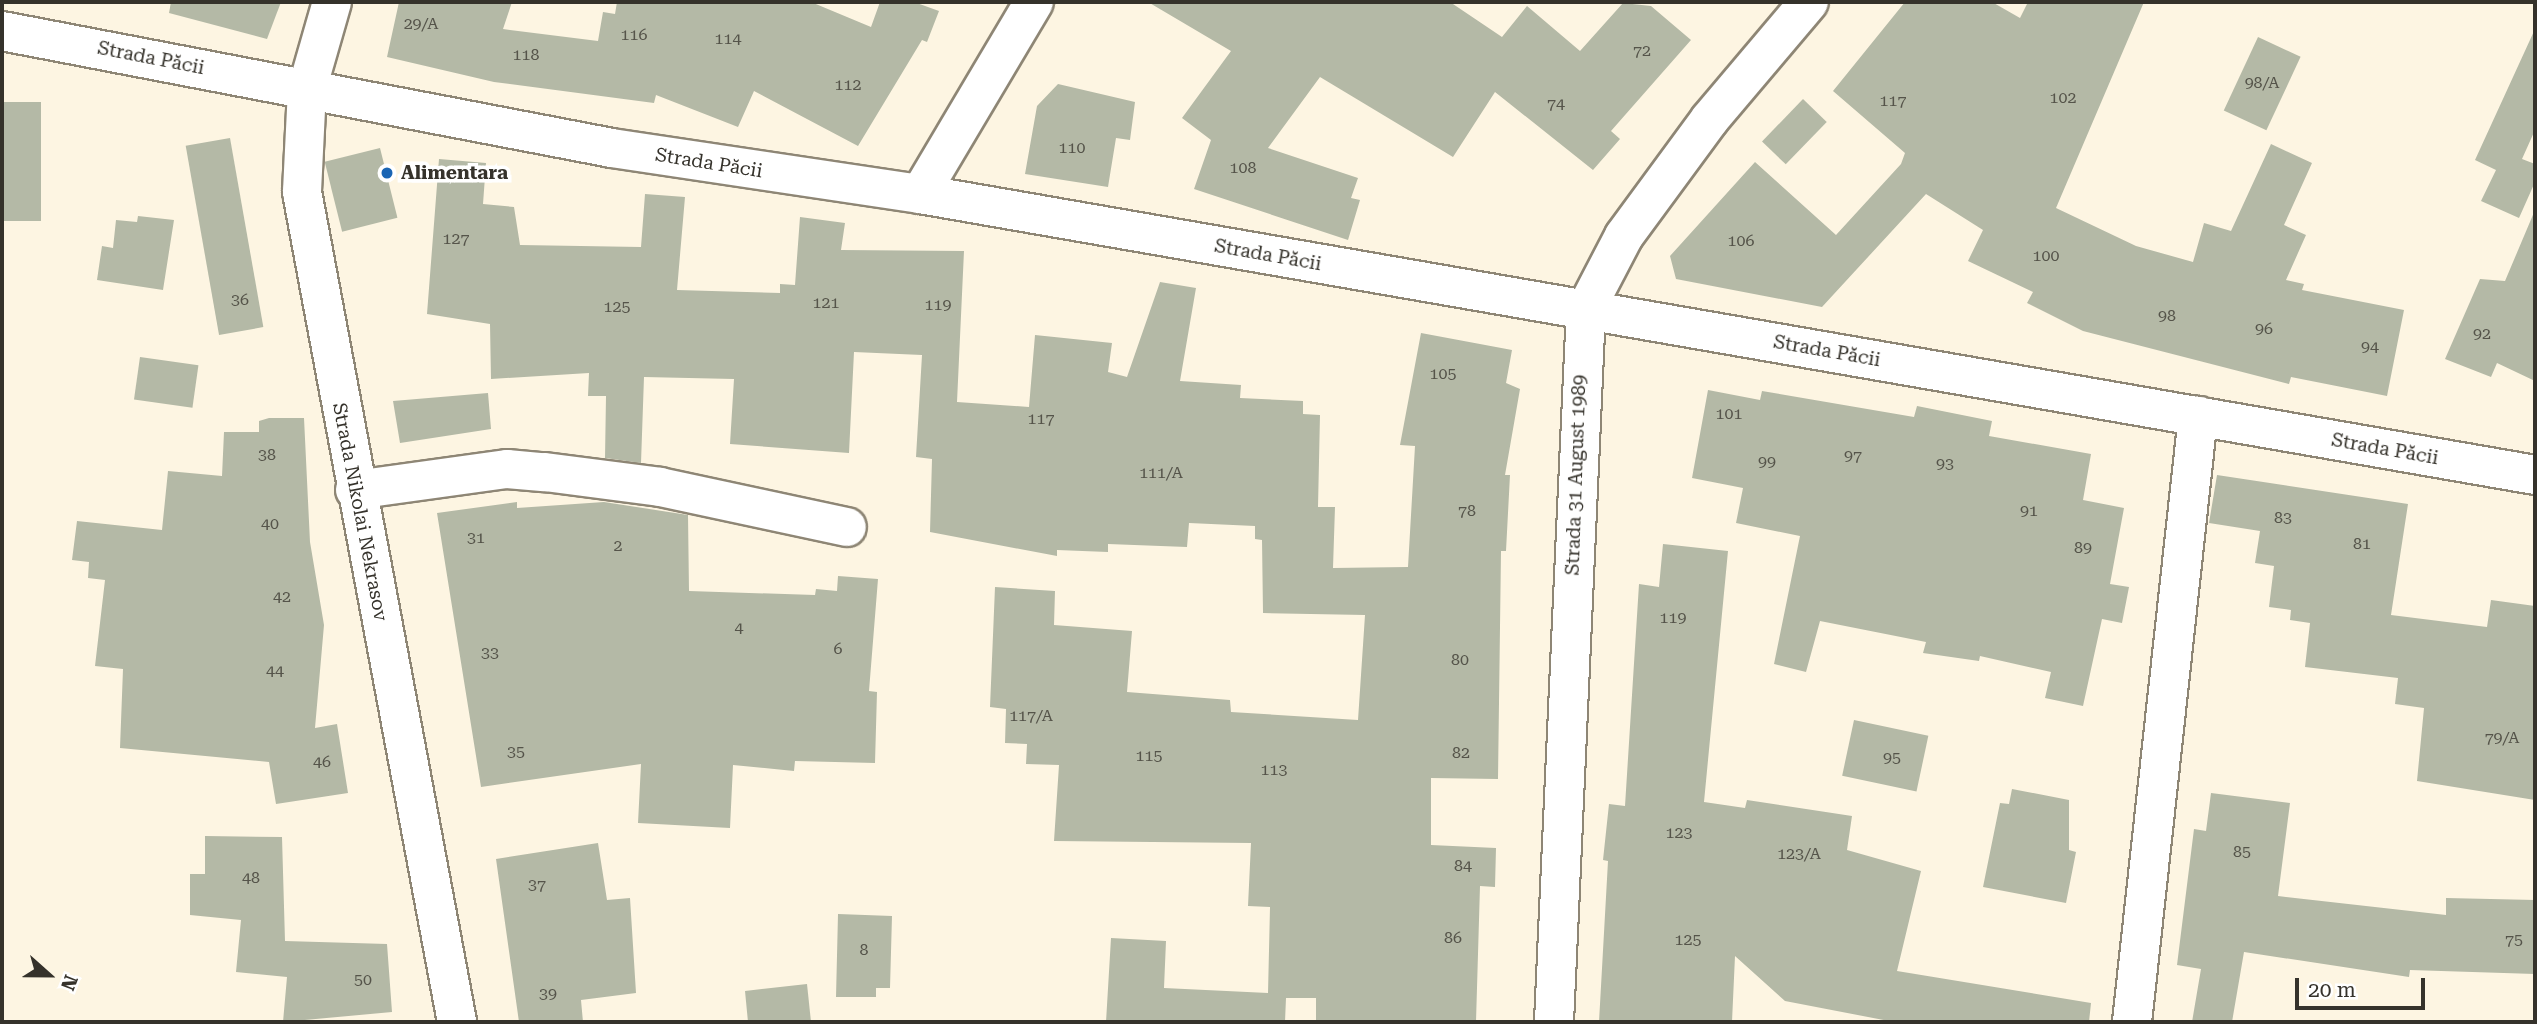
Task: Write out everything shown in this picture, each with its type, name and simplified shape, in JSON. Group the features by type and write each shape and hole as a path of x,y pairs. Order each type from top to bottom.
{"street":[{"name":"Strada Nikolai Nekrasov","path":"332,2 307,89 302,192 355,490 457,1022"},
{"path":"920,194 1034,2"},
{"name":"Strada 31 August 1989","path":"1554,1022 1586,309 1624,236 1710,119 1809,2"},
{"name":"Strada Păcii","path":"2,31 611,148 920,194 2535,475"},
{"path":"2132,1022 2198,416"},
{"path":"355,490 507,469 660,486 848,527"}],"building":[{"path":"171,2 281,2 267,39 169,13"},
{"path":"399,2 512,2 503,29 598,41 603,12 615,14 617,2 811,2 871,27 880,2 914,2 939,11 927,42 922,40 858,146 754,91 738,127 656,95 654,103 494,82 387,57"},
{"path":"1148,2 1450,2 1502,37 1527,6 1580,51 1623,3 1651,6 1691,40 1611,131 1620,139 1593,170 1495,92 1453,157 1320,77 1268,148 1358,178 1351,198 1360,200 1348,240 1194,189 1211,140 1182,118 1231,51"},
{"path":"1905,2 1992,2 2020,18 2028,2 2144,2 2056,208 2136,246 2193,262 2204,223 2231,231 2271,144 2312,163 2284,225 2306,235 2286,280 2304,284 2302,290 2404,310 2387,396 2291,377 2289,384 2083,331 2027,303 2033,292 1968,261 1983,230 1926,194 1822,307 1676,279 1670,256 1755,162 1836,235 1901,164 1905,153 1833,91"},
{"path":"2535,29 2535,130 2522,159 2535,164 2535,182 2519,218 2481,201 2496,170 2475,160"},
{"path":"2258,37 2301,57 2266,130 2224,110"},
{"path":"1058,84 1135,102 1130,140 1116,138 1108,187 1025,174 1037,106"},
{"path":"1803,99 1827,122 1786,164 1762,141"},
{"path":"2,102 41,102 41,221 2,221"},
{"path":"230,138 263,327 219,335 186,146"},
{"path":"380,148 397,218 342,232 325,162"},
{"path":"439,159 486,163 483,204 514,207 520,245 641,247 645,194 685,197 677,290 780,293 780,284 795,285 800,217 845,223 841,250 964,251 957,402 1029,407 1035,335 1112,343 1108,372 1127,377 1160,282 1196,288 1180,381 1241,385 1240,398 1303,401 1303,414 1320,415 1318,507 1335,507 1333,568 1408,567 1415,446 1400,445 1421,333 1512,350 1506,383 1520,389 1505,475 1510,475 1506,551 1501,551 1498,779 1431,778 1431,845 1496,848 1495,887 1480,886 1476,1022 1316,1022 1316,998 1286,998 1285,1022 1106,1022 1111,938 1166,941 1164,988 1268,993 1270,907 1248,906 1251,843 1054,841 1059,765 1026,764 1027,744 1005,743 1006,709 990,707 995,587 1055,591 1054,625 1132,631 1127,692 1230,700 1231,712 1358,720 1365,615 1263,613 1262,540 1255,539 1255,526 1189,523 1187,547 1108,544 1108,552 1057,550 1057,556 930,532 932,459 916,457 922,355 854,352 849,453 730,444 734,379 644,377 641,463 605,458 606,396 588,396 589,373 491,379 490,324 427,314"},
{"path":"2535,210 2535,381 2497,363 2491,377 2445,359 2480,279 2505,281"},
{"path":"138,216 174,220 163,290 97,280 102,246 113,248 116,220 137,222"},
{"path":"140,357 198,365 192,408 134,400"},
{"path":"1708,390 1760,400 1762,391 1914,417 1917,406 1992,421 1989,436 2091,454 2083,500 2124,508 2110,584 2129,587 2122,623 2102,619 2083,706 2045,698 2051,672 1980,656 1979,661 1923,653 1926,642 1820,621 1806,672 1774,664 1800,536 1736,523 1743,488 1692,478"},
{"path":"488,393 491,429 400,443 393,401"},
{"path":"269,418 304,418 310,542 324,625 315,728 337,724 348,793 276,804 269,762 120,748 123,669 95,666 105,580 88,578 89,562 72,560 77,521 162,530 168,471 222,476 224,432 259,432 259,421"},
{"path":"2217,475 2408,504 2391,615 2487,627 2491,600 2535,606 2535,800 2417,781 2424,708 2395,704 2398,678 2305,667 2310,623 2290,620 2291,610 2269,607 2274,566 2255,563 2260,531 2209,523"},
{"path":"517,502 517,508 604,502 688,515 689,591 815,595 816,589 837,591 838,576 878,579 869,691 877,692 875,763 795,761 794,771 733,765 730,828 638,823 641,764 481,787 437,513"},
{"path":"1663,544 1728,551 1704,802 1745,808 1747,800 1852,816 1847,850 1921,871 1897,971 2091,1003 2089,1022 1894,1022 1785,1001 1735,956 1732,1022 1599,1022 1608,861 1603,860 1609,804 1625,806 1639,584 1659,587"},
{"path":"1854,720 1928,736 1916,792 1842,776"},
{"path":"2012,789 2069,800 2069,850 2076,852 2066,903 1983,887 2000,803 2009,804"},
{"path":"2211,793 2290,803 2278,896 2446,915 2446,898 2535,900 2535,974 2410,970 2409,977 2244,952 2232,1022 2192,1022 2201,969 2177,965 2194,829 2206,831"},
{"path":"205,836 282,837 285,941 387,944 392,1012 283,1022 287,977 236,972 241,920 190,915 190,874 205,874"},
{"path":"598,843 607,900 630,898 636,993 581,1000 583,1022 519,1022 496,859"},
{"path":"838,914 892,916 890,988 876,988 876,997 836,997"},
{"path":"807,984 811,1022 748,1022 745,991"}],"place":[{"name":"Alimentara","path":"387,173"}]}
